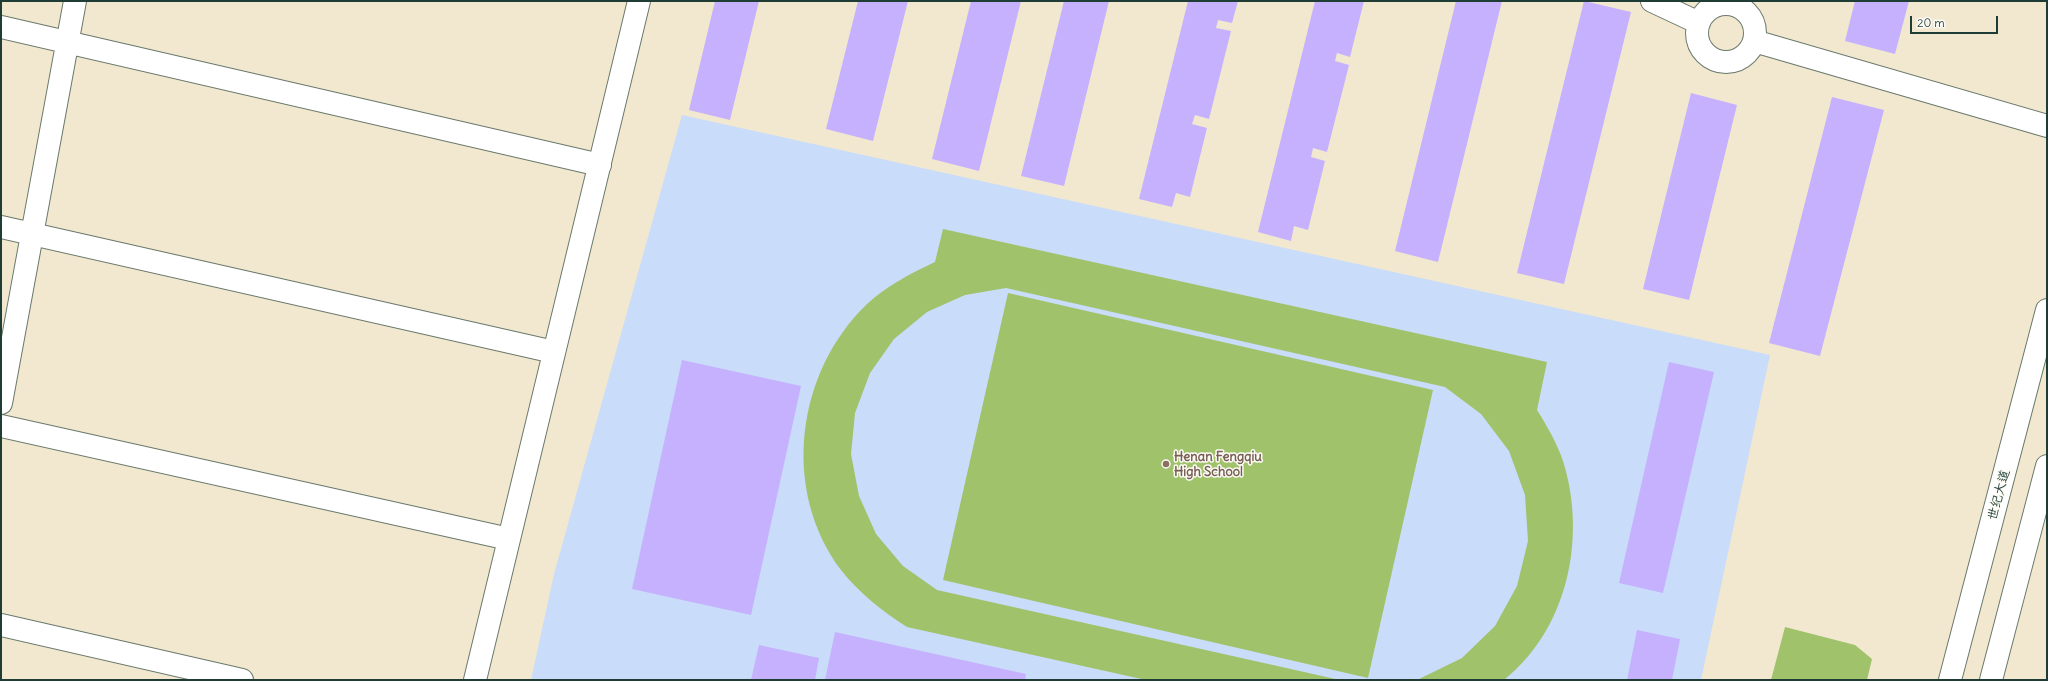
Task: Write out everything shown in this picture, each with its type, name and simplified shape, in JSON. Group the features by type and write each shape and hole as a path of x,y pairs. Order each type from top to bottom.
{"street":[{"path":"1,403 75,1"},
{"path":"475,680 639,1"},
{"path":"1652,1 1699,23"},
{"path":"1724,4 1736,5 1747,12 1754,22 1756,34 1754,42 1753,47 1745,56 1734,62 1723,63 1713,60 1705,54 1698,45 1697,34 1699,23 1704,13 1714,7 1724,4"},
{"path":"1,27 600,164"},
{"path":"1754,42 2047,126"},
{"path":"1,227 554,352"},
{"name":"世纪大道","path":"1950,680 2047,310"},
{"path":"1,426 510,539"},
{"path":"1990,680 2047,466"},
{"path":"1,625 242,680"}],"shaded area":[{"name":"Henan Fengqiu High School","path":"682,115 1770,355 1701,680 531,680 554,574"}],"green space":[{"path":"943,229 1547,362 1537,410 1552,435 1563,461 1570,490 1573,520 1572,550 1566,580 1557,608 1544,635 1526,659 1504,680 1417,680 1462,658 1495,626 1517,586 1528,541 1525,495 1509,451 1481,414 1445,387 1006,288 965,295 927,312 894,339 870,373 855,413 851,454 859,496 876,534 903,566 937,590 1340,680 1146,680 907,627 898,621 872,602 848,579 822,538 810,504 804,469 805,433 812,398 824,364 842,333 874,298 890,286 935,262"},
{"path":"1008,293 1433,390 1368,678 943,580"},
{"path":"1785,627 1855,645 1872,659 1867,680 1771,680"}],"building":[{"path":"715,1 759,1 730,120 689,110"},
{"path":"858,1 908,1 873,141 826,129"},
{"path":"971,1 1021,1 979,171 932,159"},
{"path":"1064,1 1109,1 1064,186 1021,176"},
{"path":"1188,1 1238,1 1232,23 1218,20 1216,28 1231,31 1209,119 1195,115 1192,124 1207,128 1190,197 1176,193 1172,207 1139,199"},
{"path":"1315,1 1364,1 1350,57 1337,53 1335,61 1349,65 1327,152 1313,148 1311,157 1325,161 1308,230 1294,226 1291,241 1258,232"},
{"path":"1456,1 1502,1 1438,262 1395,251"},
{"path":"1584,1 1631,12 1564,284 1517,273"},
{"path":"1855,1 1909,1 1895,54 1845,41"},
{"path":"1691,93 1737,105 1689,300 1643,289"},
{"path":"1832,97 1884,110 1820,356 1769,343"},
{"path":"682,360 801,386 751,615 632,589"},
{"path":"1669,362 1714,372 1663,593 1619,583"},
{"path":"1637,630 1680,639 1672,680 1627,680"},
{"path":"835,632 1026,674 1025,680 825,680"},
{"path":"759,645 819,658 815,680 751,680"}],"place":[{"name":"Henan Fengqiu High School","path":"1166,464"}]}
